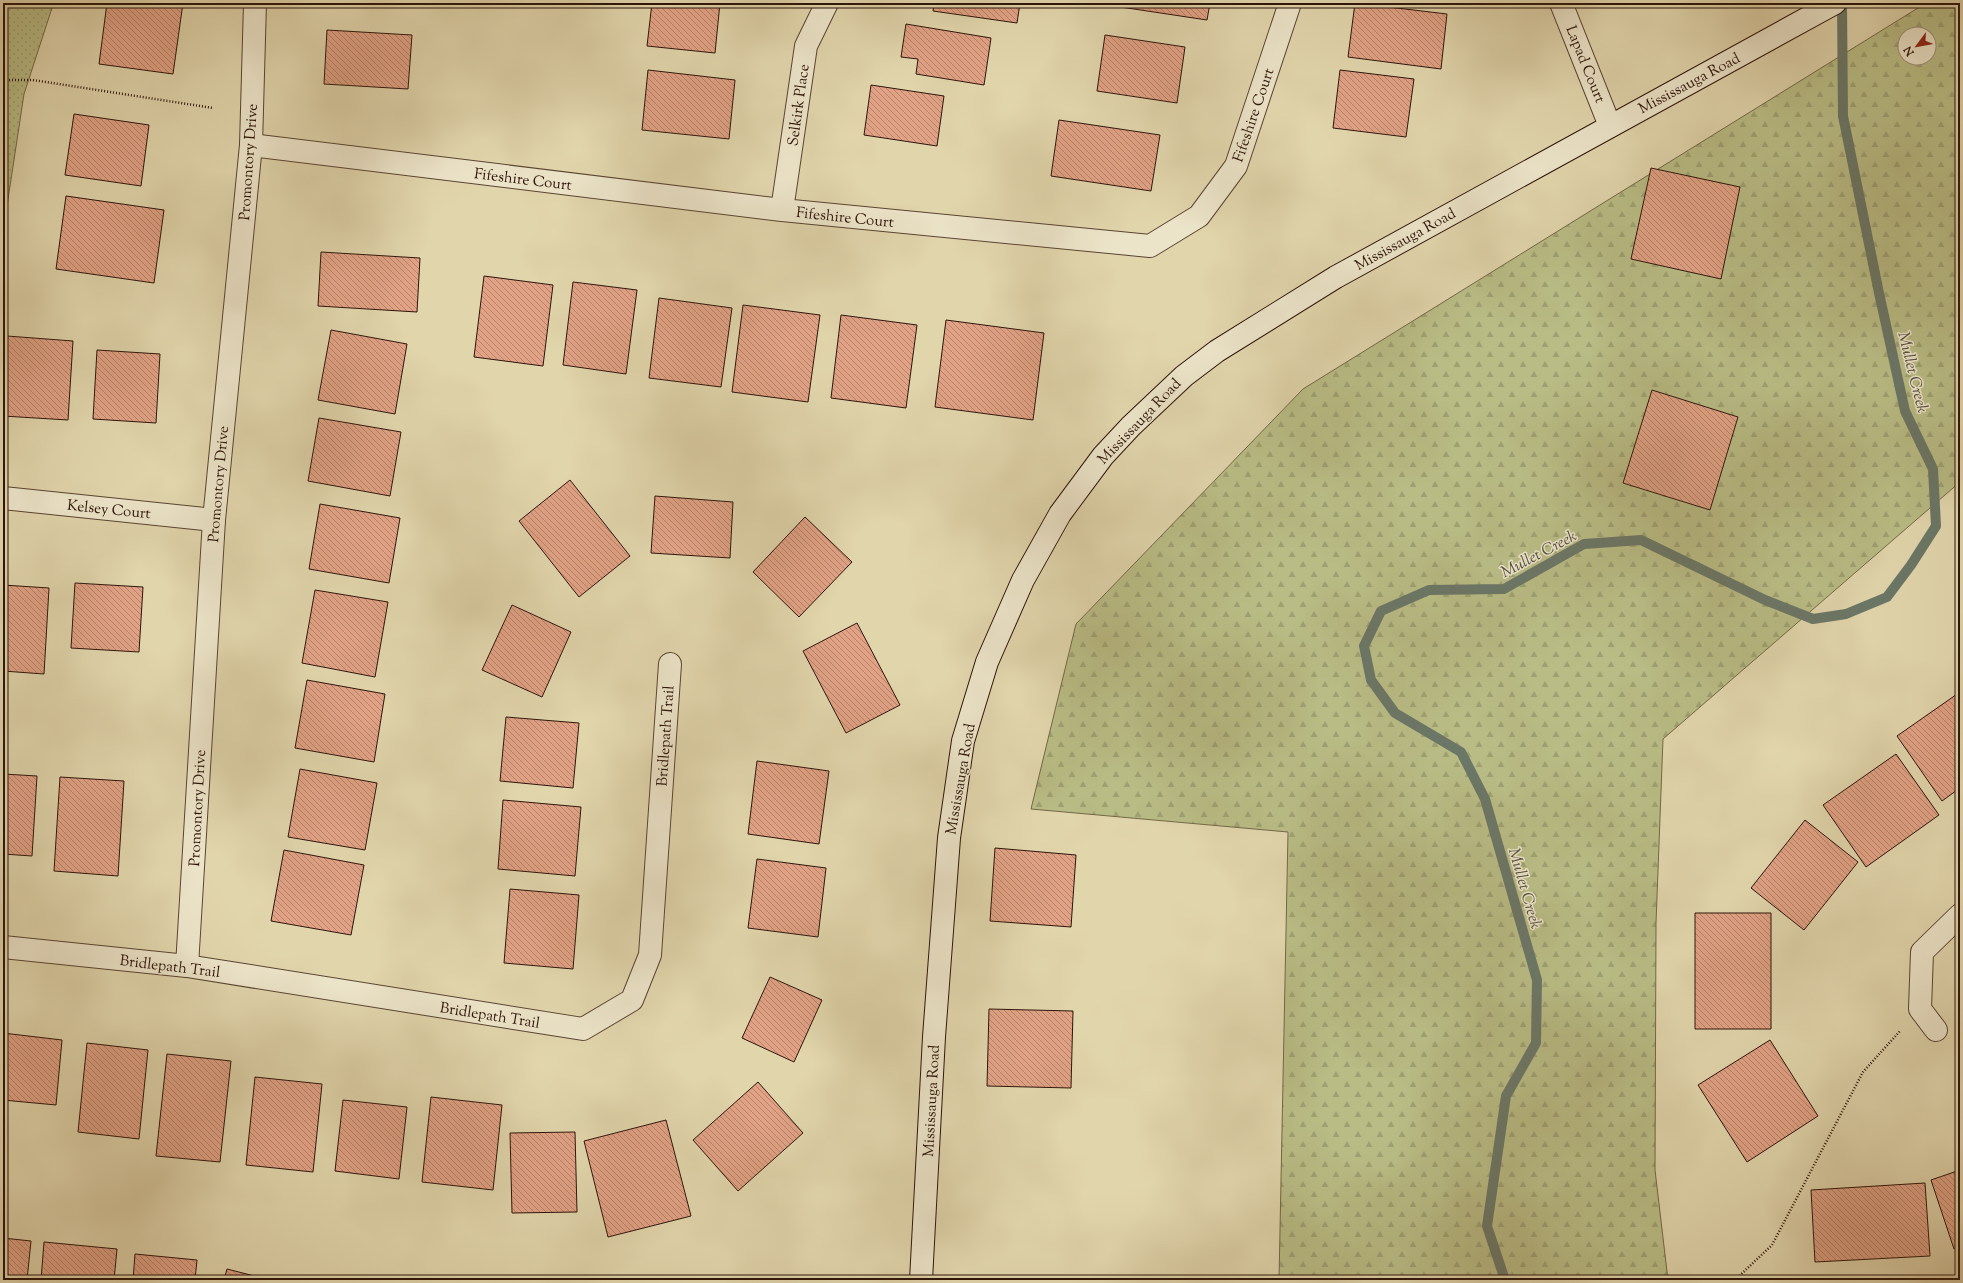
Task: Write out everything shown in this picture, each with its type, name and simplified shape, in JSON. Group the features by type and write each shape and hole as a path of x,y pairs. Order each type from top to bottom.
{"street":[{"name":"Promontory Drive","path":"187,966 214,520 251,145 255,3"},
{"name":"Selkirk Place","path":"782,210 806,46 827,3"},
{"name":"Fifeshire Court","path":"251,145 782,210 1150,246 1199,216 1236,166 1290,3"},
{"name":"Lapad Court","path":"1561,3 1610,126"},
{"name":"Mississauga Road","path":"921,1280 934,1037 949,838 963,741 987,662 1023,580 1060,514 1103,456 1131,426 1184,376 1217,351 1336,277 1835,3"},
{"name":"Kelsey Court","path":"3,498 214,520"},
{"name":"Bridlepath Trail","path":"3,947 187,966 583,1029 632,1000 650,956 670,664"},
{"path":"1936,1030 1920,1009 1922,952 1960,915"}],"path":[{"path":"3,80 33,80 214,108"},
{"path":"1735,1280 1772,1244 1863,1072 1920,1009"}],"green space":[{"path":"3,3 49,3 52,8 24,94 3,232"},
{"path":"1926,3 1960,3 1960,482 1663,739 1656,923 1655,1170 1668,1280 1279,1280 1288,832 1031,809 1076,624 1303,389"}],"building":[{"path":"107,3 183,3 173,74 99,64"},
{"path":"652,3 720,3 715,53 647,46"},
{"path":"934,3 1020,3 1017,23 933,11"},
{"path":"1114,3 1210,3 1207,20 1114,6"},
{"path":"1355,3 1447,14 1441,69 1348,57"},
{"path":"906,24 991,38 984,85 916,74 918,59 901,57"},
{"path":"327,30 412,35 408,89 324,84"},
{"path":"1105,35 1185,47 1177,103 1097,91"},
{"path":"648,70 735,80 729,139 642,130"},
{"path":"1340,70 1414,79 1406,137 1333,128"},
{"path":"871,85 944,96 937,146 864,135"},
{"path":"74,114 149,125 141,186 65,175"},
{"path":"1059,120 1160,135 1151,191 1051,176"},
{"path":"1651,168 1740,187 1721,279 1631,259"},
{"path":"66,196 164,210 154,283 56,269"},
{"path":"321,252 420,258 417,312 318,306"},
{"path":"484,276 553,285 543,366 474,357"},
{"path":"573,282 637,290 626,374 563,365"},
{"path":"659,298 732,308 721,387 649,378"},
{"path":"743,305 820,315 808,402 732,392"},
{"path":"841,315 917,325 906,408 831,398"},
{"path":"946,320 1044,333 1033,420 935,407"},
{"path":"331,330 407,344 395,414 318,400"},
{"path":"7,336 73,341 68,420 3,416"},
{"path":"97,350 160,354 156,423 93,419"},
{"path":"1652,390 1738,417 1710,510 1623,483"},
{"path":"319,418 401,432 390,496 308,481"},
{"path":"570,480 630,556 579,597 519,521"},
{"path":"655,496 733,502 730,558 651,553"},
{"path":"320,504 400,518 389,583 309,569"},
{"path":"805,517 852,562 799,617 753,572"},
{"path":"75,583 143,587 139,652 71,648"},
{"path":"3,585 49,588 44,674 3,671"},
{"path":"315,590 388,602 375,677 302,663"},
{"path":"512,605 571,632 542,697 482,670"},
{"path":"857,623 900,705 846,733 803,651"},
{"path":"307,680 385,694 374,762 295,748"},
{"path":"1960,692 1960,788 1942,801 1897,736"},
{"path":"506,717 579,723 573,788 500,781"},
{"path":"1896,754 1939,815 1866,867 1823,805"},
{"path":"757,761 829,771 819,844 748,834"},
{"path":"300,769 377,783 365,850 288,837"},
{"path":"3,774 37,776 32,856 3,854"},
{"path":"60,777 124,781 118,876 54,871"},
{"path":"503,800 581,807 575,876 498,869"},
{"path":"1805,820 1858,862 1804,930 1751,888"},
{"path":"995,848 1076,855 1071,927 990,921"},
{"path":"284,850 364,865 351,935 271,921"},
{"path":"757,859 826,868 818,937 748,928"},
{"path":"510,889 579,895 573,969 504,963"},
{"path":"1695,913 1771,913 1771,1029 1695,1029"},
{"path":"770,977 822,1000 794,1062 742,1038"},
{"path":"989,1009 1073,1011 1071,1088 987,1086"},
{"path":"3,1033 62,1040 56,1105 3,1100"},
{"path":"1770,1040 1818,1116 1747,1162 1698,1085"},
{"path":"87,1043 148,1050 139,1139 78,1132"},
{"path":"167,1054 231,1061 220,1162 156,1156"},
{"path":"255,1077 322,1084 313,1172 246,1165"},
{"path":"758,1082 803,1133 738,1191 693,1140"},
{"path":"431,1097 502,1105 493,1190 422,1182"},
{"path":"343,1100 407,1107 399,1179 335,1171"},
{"path":"666,1120 691,1216 608,1237 584,1141"},
{"path":"575,1132 577,1212 512,1213 510,1133"},
{"path":"1960,1170 1960,1247 1954,1249 1931,1180"},
{"path":"1925,1183 1930,1256 1815,1262 1811,1190"},
{"path":"3,1238 31,1241 27,1280 3,1280"},
{"path":"44,1242 117,1249 114,1280 41,1280"},
{"path":"135,1254 197,1260 195,1280 133,1280"},
{"path":"227,1269 270,1280 224,1280"}],"waterway":[{"name":"Mullet Creek","path":"1505,1280 1487,1226 1506,1096 1536,1043 1537,980 1485,799 1461,752 1395,713 1371,680 1364,646 1381,611 1429,590 1504,589 1584,544 1641,540 1765,600 1813,619 1846,614 1887,597 1911,565 1936,526 1933,469 1905,411 1843,116 1842,3"}]}
